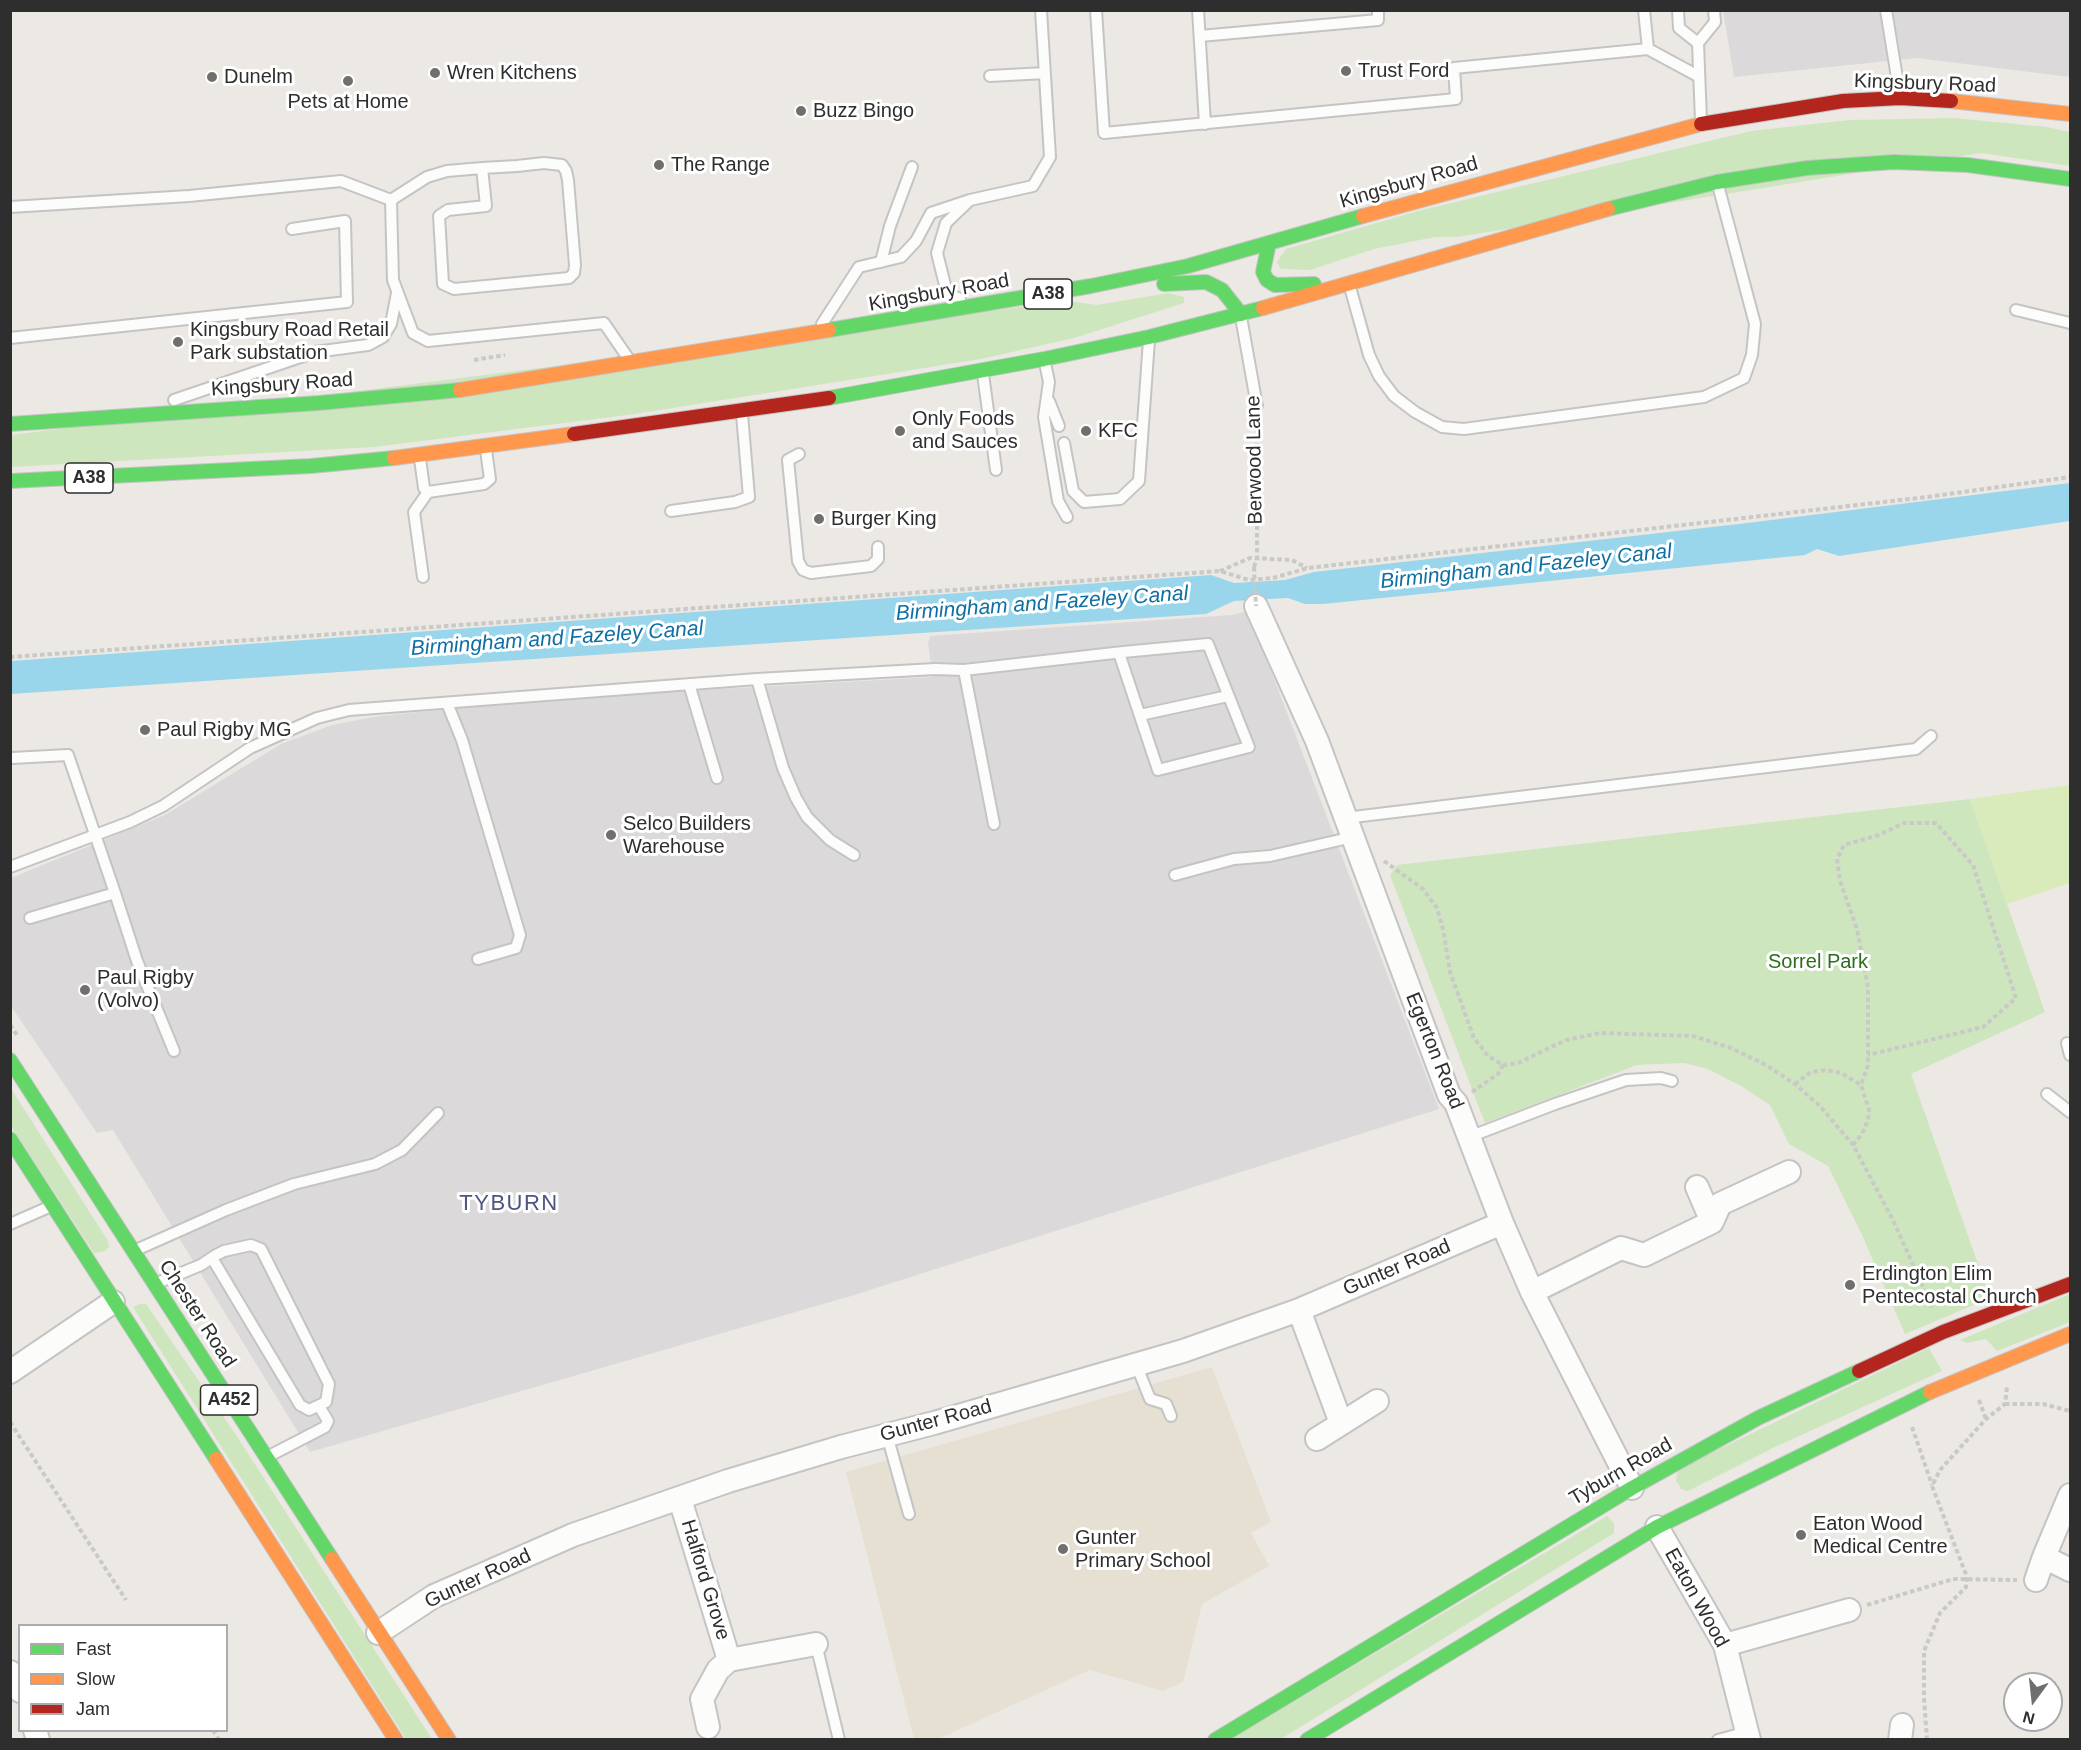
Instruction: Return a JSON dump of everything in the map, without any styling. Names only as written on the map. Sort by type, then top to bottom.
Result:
[{"type":"main road","name":"Kingsbury Road","points":[[10,424],[134,414],[319,404],[489,387],[633,365],[1091,286],[1188,266],[1701,124],[1843,101],[1900,98],[1977,102],[2070,114]]},
{"type":"main road","name":"A38","points":[[10,481],[312,466],[419,456],[836,397],[1044,359],[1149,337],[1240,314],[1600,211],[1717,182],[1807,168],[1894,162],[1968,165],[2070,179]]},
{"type":"main road","points":[[1269,243],[1263,272],[1267,280],[1275,285],[1348,283]]},
{"type":"main road","points":[[1091,286],[1206,282],[1222,290],[1240,314]]},
{"type":"main road","name":"Chester Road","points":[[10,1060],[133,1251],[148,1282],[248,1441],[266,1458],[448,1740]]},
{"type":"main road","name":"A452","points":[[10,1139],[52,1205],[118,1299],[220,1457],[396,1740]]},
{"type":"main road","name":"Tyburn Road","points":[[1215,1740],[1758,1418],[1884,1358],[2070,1284]]},
{"type":"main road","points":[[1307,1740],[1654,1522],[1903,1403],[2070,1334]]},
{"type":"street","name":"Egerton Road","points":[[1256,606],[1317,741],[1449,1095],[1456,1103],[1502,1223],[1532,1292],[1635,1493]]},
{"type":"street","points":[[1532,1292],[1621,1248],[1644,1255],[1712,1222],[1720,1204],[1789,1172]]},
{"type":"street","points":[[1697,1187],[1712,1222]]},
{"type":"street","name":"Gunter Road","points":[[378,1633],[434,1596],[573,1535],[728,1481],[1136,1364],[1299,1310],[1502,1223]]},
{"type":"street","points":[[10,1372],[118,1299]]},
{"type":"street","points":[[1299,1310],[1341,1423]]},
{"type":"street","points":[[1317,1439],[1377,1401]]},
{"type":"street","points":[[2036,1580],[2070,1495]]},
{"type":"street","name":"Halford Grove","points":[[680,1499],[729,1660]]},
{"type":"street","name":"Eaton Wood","points":[[1654,1522],[1725,1645],[1748,1736]]},
{"type":"street","points":[[2044,1557],[2070,1570]]},
{"type":"street","points":[[1725,1645],[1849,1610]]},
{"type":"street","name":"Halford Grove","points":[[708,1727],[702,1698],[718,1670],[729,1660],[816,1644]]},
{"type":"street","points":[[10,1672],[18,1687]]},
{"type":"lane","points":[[815,334],[859,267],[901,257],[916,241],[931,213],[970,200],[1033,186],[1050,157],[1041,10]]},
{"type":"lane","points":[[1096,10],[1104,133],[1456,99],[1454,68],[1648,49],[1698,76]]},
{"type":"lane","points":[[1198,10],[1205,124]]},
{"type":"lane","points":[[1200,36],[1378,20],[1378,10]]},
{"type":"lane","points":[[1644,10],[1648,49]]},
{"type":"lane","points":[[1677,10],[1679,28],[1698,43]]},
{"type":"lane","points":[[1701,124],[1698,43],[1715,22],[1714,10]]},
{"type":"lane","points":[[1886,10],[1900,98]]},
{"type":"lane","points":[[990,76],[1045,73]]},
{"type":"lane","points":[[1977,102],[1997,96]]},
{"type":"lane","points":[[391,200],[427,177],[447,171],[482,168],[544,163],[562,165],[566,171],[575,265],[574,273],[569,278],[454,289],[443,284],[439,216],[448,210],[486,206],[482,168]]},
{"type":"lane","points":[[881,262],[890,226],[912,167]]},
{"type":"lane","points":[[10,207],[189,196],[340,181],[391,200]]},
{"type":"lane","points":[[1348,283],[1369,355],[1379,376],[1394,396],[1414,412],[1442,427],[1464,429],[1704,397],[1744,378],[1752,355],[1755,324],[1717,182]]},
{"type":"lane","points":[[391,200],[393,280],[413,333],[428,341],[604,323],[633,365]]},
{"type":"lane","points":[[970,200],[946,223],[937,253],[947,293],[976,306]]},
{"type":"lane","points":[[10,338],[347,302],[345,221],[292,229]]},
{"type":"lane","points":[[134,414],[315,352],[368,345],[383,337],[391,324],[396,293]]},
{"type":"lane","points":[[2016,310],[2070,323]]},
{"type":"lane","name":"Berwood Lane","points":[[1240,314],[1257,405]]},
{"type":"lane","points":[[1064,443],[1073,491],[1084,502],[1120,499],[1139,481],[1149,337]]},
{"type":"lane","points":[[1044,359],[1049,382],[1044,417],[1058,501],[1067,517]]},
{"type":"lane","points":[[982,370],[996,470]]},
{"type":"lane","points":[[1048,400],[1059,426]]},
{"type":"lane","points":[[671,512],[735,502],[749,497],[742,411]]},
{"type":"lane","points":[[419,456],[423,488],[428,492],[484,484],[490,479],[486,447]]},
{"type":"lane","points":[[799,454],[788,460],[798,561],[803,570],[811,573],[871,566],[878,559],[879,547]]},
{"type":"lane","points":[[423,577],[414,512],[428,492]]},
{"type":"lane","points":[[10,867],[130,822],[163,806],[250,748],[316,718],[349,710],[757,679],[964,669],[1119,653],[1208,644],[1249,747],[1158,770],[1119,653]]},
{"type":"lane","points":[[964,669],[994,824]]},
{"type":"lane","points":[[757,679],[783,768],[796,798],[807,816],[830,840],[854,855]]},
{"type":"lane","points":[[689,684],[717,778]]},
{"type":"lane","points":[[1140,715],[1228,696]]},
{"type":"lane","points":[[447,703],[462,740],[520,935],[516,948],[478,959]]},
{"type":"lane","points":[[1174,875],[1234,859],[1270,856],[1349,827],[1916,749],[1931,736]]},
{"type":"lane","points":[[12,758],[68,755],[137,961],[174,1051]]},
{"type":"lane","points":[[30,918],[115,893]]},
{"type":"lane","points":[[2067,1043],[2070,1055]]},
{"type":"lane","points":[[1469,1137],[1626,1080],[1661,1078],[1672,1081]]},
{"type":"lane","points":[[2047,1094],[2070,1112]]},
{"type":"lane","points":[[133,1251],[226,1210],[294,1184],[375,1164],[402,1150],[438,1113]]},
{"type":"lane","points":[[10,1224],[52,1205]]},
{"type":"lane","points":[[148,1282],[224,1251],[250,1245],[264,1252],[328,1384],[326,1402],[309,1410],[300,1405],[212,1257]]},
{"type":"lane","points":[[1136,1364],[1150,1399],[1166,1404],[1171,1416]]},
{"type":"lane","points":[[266,1458],[325,1427],[328,1421],[319,1406]]},
{"type":"lane","points":[[887,1435],[909,1515]]},
{"type":"lane","points":[[816,1644],[839,1740]]},
{"type":"lane","points":[[1718,1740],[1748,1736]]},
{"type":"path","points":[[467,361],[512,354]]},
{"type":"path","name":"Berwood Lane","points":[[1256,606],[1254,567],[1257,558],[1257,405]]},
{"type":"path","points":[[1220,571],[1249,580],[1273,578],[1308,568],[1927,497],[2070,477]]},
{"type":"path","points":[[10,657],[1220,571],[1250,558],[1292,560],[1308,568]]},
{"type":"path","points":[[1861,1085],[1866,1076],[1868,1055],[1868,987],[1857,929],[1840,881],[1837,859],[1844,845],[1879,835],[1904,823],[1936,823],[1973,866],[2016,998],[1983,1027],[1868,1055]]},
{"type":"path","points":[[1456,1103],[1498,1074],[1503,1065]]},
{"type":"path","points":[[1795,1084],[1811,1072],[1826,1070],[1840,1073],[1861,1085],[1869,1110],[1868,1120],[1862,1134],[1852,1145]]},
{"type":"path","points":[[2006,1404],[2007,1379]]},
{"type":"path","points":[[1903,1403],[1967,1577],[1966,1587],[1941,1613],[1924,1651],[1923,1698],[1927,1740]]},
{"type":"path","points":[[1932,1486],[1940,1470],[1986,1419],[2006,1404],[2043,1404],[2070,1411]]},
{"type":"path","points":[[10,1422],[126,1600]]},
{"type":"path","points":[[1849,1610],[1967,1577],[2036,1580]]},
{"type":"shaded area","points":[[1723,11],[2070,11],[2070,77],[1917,58],[1734,77]]},
{"type":"shaded area","points":[[1248,611],[1439,1109],[851,1296],[310,1452],[113,1130],[97,1133],[11,1006],[11,878],[165,815],[281,744],[332,725],[379,716],[576,697],[933,677],[928,644],[930,636],[1232,615]]},
{"type":"shaded area","name":"Gunter Primary School","points":[[1212,1367],[1271,1522],[1251,1533],[1269,1566],[1202,1604],[1183,1682],[1163,1691],[1090,1670],[938,1739],[914,1739],[846,1472]]},
{"type":"green space","points":[[1954,118],[2047,127],[2070,132],[2070,166],[1981,153],[1457,237],[1435,237],[1374,249],[1310,270],[1281,269],[1277,262],[1286,249],[1418,211],[1751,131],[1850,120]]},
{"type":"green space","points":[[1168,293],[1184,297],[1184,303],[1074,338],[981,359],[635,414],[374,447],[11,467],[11,435],[1068,301],[1097,305]]},
{"type":"green space","points":[[2070,785],[2070,883],[2007,904],[1970,799]]},
{"type":"green space","name":"Sorrel Park","points":[[1970,799],[2045,1012],[1911,1074],[1990,1298],[1905,1334],[1862,1235],[1828,1166],[1789,1144],[1770,1105],[1741,1086],[1708,1069],[1684,1063],[1637,1065],[1485,1123],[1390,875],[1397,865]]},
{"type":"green space","points":[[10,1087],[108,1241],[109,1247],[105,1251],[94,1253],[11,1126]]},
{"type":"green space","points":[[2070,1294],[2070,1322],[1997,1351],[1986,1339],[1966,1343],[1960,1340]]},
{"type":"green space","points":[[146,1304],[238,1438],[432,1739],[406,1739],[133,1307]]},
{"type":"green space","points":[[1929,1348],[1942,1371],[1775,1447],[1688,1491],[1681,1489],[1676,1480],[1678,1469]]},
{"type":"green space","points":[[1607,1516],[1614,1523],[1614,1533],[1281,1739],[1229,1740]]},
{"type":"water","name":"Birmingham and Fazeley Canal","points":[[2070,483],[2070,521],[1839,556],[1817,549],[1805,555],[1323,604],[1305,604],[1288,598],[1234,601],[1206,614],[11,694],[11,661],[1211,575],[1234,583],[1285,580],[1314,572],[1739,524]]},
{"type":"traffic: fast","points":[[1608,209],[1717,182],[1807,168],[1894,162],[1968,165],[2070,179]]},
{"type":"traffic: fast","points":[[829,330],[1091,286],[1188,266],[1363,216]]},
{"type":"traffic: fast","points":[[1269,243],[1263,272],[1267,280],[1275,285],[1314,284]]},
{"type":"traffic: fast","points":[[1164,284],[1206,282],[1222,290],[1241,314]]},
{"type":"traffic: fast","points":[[829,398],[1044,359],[1149,337],[1263,308]]},
{"type":"traffic: fast","points":[[10,424],[319,403],[460,390]]},
{"type":"traffic: fast","points":[[10,481],[311,466],[394,458]]},
{"type":"traffic: fast","points":[[10,1060],[332,1559]]},
{"type":"traffic: fast","points":[[10,1139],[216,1459]]},
{"type":"traffic: fast","points":[[1215,1740],[1632,1488],[1758,1418],[1859,1371]]},
{"type":"traffic: fast","points":[[1307,1740],[1657,1527],[1930,1392]]},
{"type":"traffic: slow","points":[[1951,101],[2070,114]]},
{"type":"traffic: slow","points":[[1363,216],[1701,124]]},
{"type":"traffic: slow","points":[[1263,308],[1608,209]]},
{"type":"traffic: slow","points":[[460,390],[829,330]]},
{"type":"traffic: slow","points":[[394,458],[574,434]]},
{"type":"traffic: slow","points":[[1930,1392],[2070,1334]]},
{"type":"traffic: slow","points":[[216,1459],[396,1740]]},
{"type":"traffic: slow","points":[[332,1559],[449,1740]]},
{"type":"traffic: jam","points":[[1701,124],[1843,101],[1900,98],[1951,101]]},
{"type":"traffic: jam","points":[[574,434],[829,398]]},
{"type":"traffic: jam","points":[[1859,1371],[1943,1332],[2070,1284]]},
{"type":"place","name":"Trust Ford","points":[[1346,71]]},
{"type":"place","name":"Wren Kitchens","points":[[435,73]]},
{"type":"place","name":"Dunelm","points":[[212,77]]},
{"type":"place","name":"Pets at Home","points":[[348,81]]},
{"type":"place","name":"Buzz Bingo","points":[[801,111]]},
{"type":"place","name":"The Range","points":[[659,165]]},
{"type":"place","name":"Kingsbury Road Retail Park substation","points":[[178,342]]},
{"type":"place","name":"Only Foods and Sauces","points":[[900,431]]},
{"type":"place","name":"KFC","points":[[1086,431]]},
{"type":"place","name":"Burger King","points":[[819,519]]},
{"type":"place","name":"Paul Rigby MG","points":[[145,730]]},
{"type":"place","name":"Selco Builders Warehouse","points":[[611,835]]},
{"type":"place","name":"Paul Rigby (Volvo)","points":[[85,990]]},
{"type":"place","name":"Erdington Elim Pentecostal Church","points":[[1850,1285]]},
{"type":"place","name":"Eaton Wood Medical Centre","points":[[1801,1535]]},
{"type":"place","name":"Gunter Primary School","points":[[1063,1549]]},
{"type":"district","name":"TYBURN","points":[[509,1204]]}]
